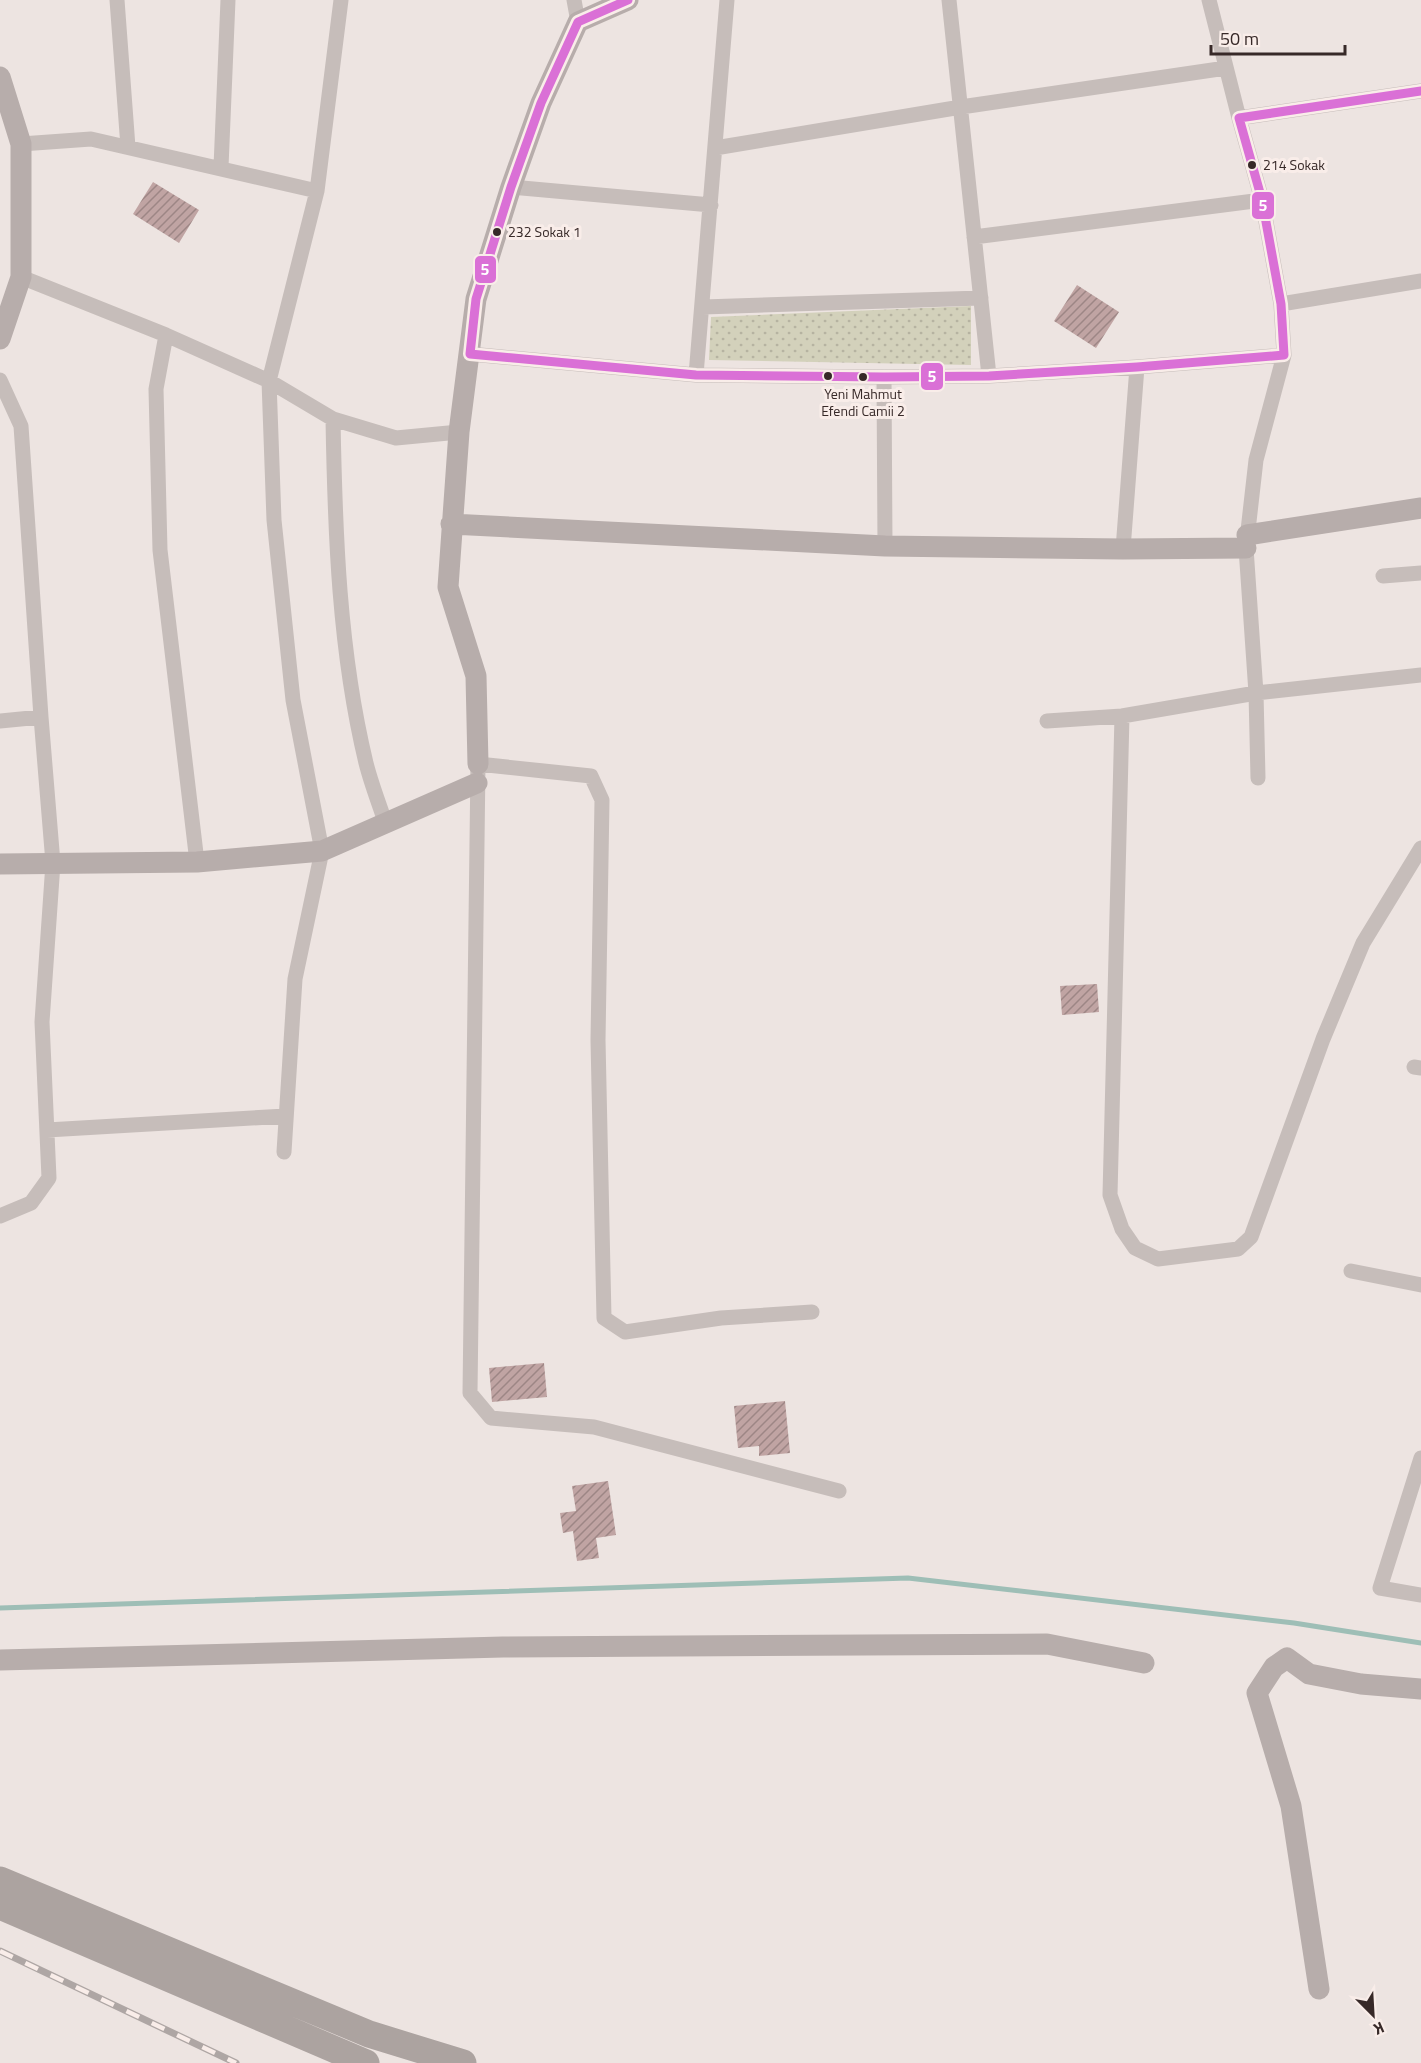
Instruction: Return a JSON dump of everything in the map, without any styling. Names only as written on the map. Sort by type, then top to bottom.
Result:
[{"type":"highway","points":[[0,1880],[369,2034],[463,2063]]},
{"type":"highway","points":[[0,1906],[366,2063]]},
{"type":"street","points":[[117,0],[128,147]]},
{"type":"street","points":[[221,167],[228,0]]},
{"type":"street","points":[[284,1152],[295,979],[322,851],[293,700],[274,520],[269,381],[317,190],[341,0]]},
{"type":"street","points":[[574,0],[578,22],[541,103],[511,187],[476,299],[459,432],[452,524],[448,587],[476,676],[474,1162],[470,1394],[491,1418],[594,1427],[839,1491]]},
{"type":"street","points":[[578,22],[628,0]]},
{"type":"street","points":[[696,375],[727,0]]},
{"type":"street","points":[[949,0],[989,376]]},
{"type":"street","points":[[1209,0],[1262,200],[1281,304],[1284,355],[1256,460],[1246,542],[1256,693],[1258,778]]},
{"type":"street","points":[[715,148],[961,107],[1226,68]]},
{"type":"street","points":[[0,77],[6,117],[21,144],[21,278],[0,339]]},
{"type":"street","points":[[1239,118],[1421,91]]},
{"type":"street","points":[[21,144],[91,139],[317,190]]},
{"type":"street","points":[[511,187],[711,204]]},
{"type":"street","points":[[974,237],[1262,200]]},
{"type":"street","points":[[21,278],[166,334],[269,381],[333,419],[396,438],[459,432]]},
{"type":"street","points":[[1281,304],[1421,281]]},
{"type":"street","points":[[703,307],[981,298]]},
{"type":"street","points":[[166,334],[156,389],[160,550],[197,862]]},
{"type":"street","points":[[470,354],[696,375],[884,377],[989,376],[1284,355]]},
{"type":"street","points":[[1123,549],[1137,367]]},
{"type":"street","points":[[884,377],[885,546]]},
{"type":"street","points":[[0,380],[21,426],[53,862],[42,1022],[49,1178],[31,1203],[0,1216]]},
{"type":"street","points":[[333,419],[335,518],[346,655],[366,764],[386,824]]},
{"type":"street","points":[[452,524],[885,546],[1123,549],[1246,542],[1421,508]]},
{"type":"street","points":[[1383,576],[1421,573]]},
{"type":"street","points":[[1047,721],[1122,716],[1256,693],[1421,675]]},
{"type":"street","points":[[1122,716],[1110,1195],[1122,1229],[1135,1248],[1158,1259],[1238,1249],[1251,1237],[1323,1039],[1363,943],[1421,848]]},
{"type":"street","points":[[0,720],[41,717]]},
{"type":"street","points":[[0,864],[197,862],[322,851],[386,824],[477,773],[591,776],[602,800],[598,1040],[604,1318],[625,1332],[721,1318],[812,1312]]},
{"type":"street","points":[[47,1130],[286,1116]]},
{"type":"street","points":[[1351,1271],[1421,1285]]},
{"type":"street","points":[[1421,1458],[1380,1588],[1421,1595]]},
{"type":"street","points":[[0,1660],[503,1647],[1047,1644],[1144,1663]]},
{"type":"street","points":[[1319,1989],[1291,1806],[1257,1693],[1274,1667],[1287,1658],[1309,1674],[1361,1684],[1421,1689]]},
{"type":"shaded area","points":[[971,306],[971,365],[709,360],[711,317]]},
{"type":"building","points":[[153,182],[199,210],[179,243],[133,214]]},
{"type":"building","points":[[1077,285],[1119,312],[1096,348],[1054,321]]},
{"type":"building","points":[[1097,984],[1099,1012],[1062,1015],[1060,986]]},
{"type":"building","points":[[544,1363],[547,1397],[492,1402],[489,1368]]},
{"type":"building","points":[[785,1401],[790,1453],[759,1456],[759,1446],[738,1448],[734,1406]]},
{"type":"building","points":[[608,1481],[616,1535],[596,1538],[599,1558],[577,1561],[573,1531],[563,1533],[560,1513],[576,1511],[572,1486]]},
{"type":"waterway","points":[[0,1608],[908,1578],[1294,1623],[1421,1643]]},
{"type":"railway","points":[[0,1951],[236,2063]]},
{"type":"transit line","name":"5","points":[[628,0],[578,22],[541,103],[511,187],[476,299],[470,354],[696,375],[884,377],[989,376],[1284,355],[1281,304],[1262,200],[1239,118],[1421,91]]},
{"type":"place","name":"214 Sokak","points":[[1252,165]]},
{"type":"place","name":"232 Sokak 1","points":[[497,232]]},
{"type":"place","name":"Yeni Mahmut Efendi Camii 2","points":[[863,377]]}]
